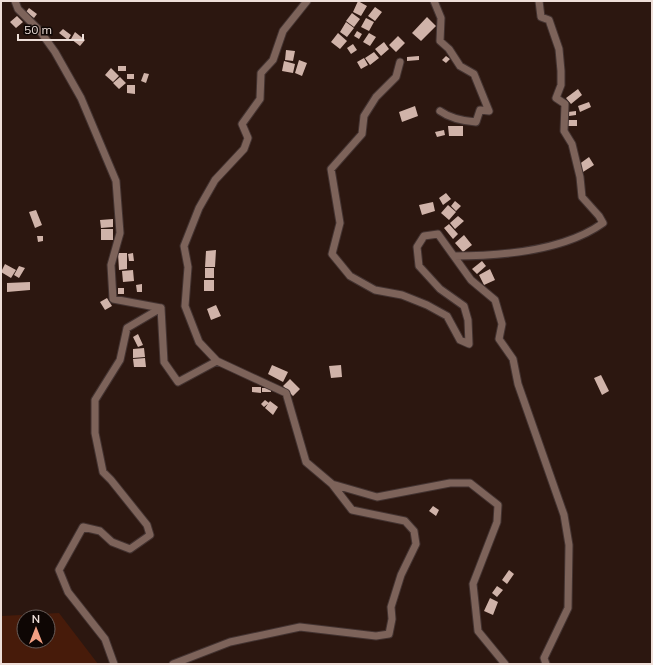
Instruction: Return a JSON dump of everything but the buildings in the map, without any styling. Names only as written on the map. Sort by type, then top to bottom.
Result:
[{"type":"street","points":[[15,1],[18,9],[40,31],[55,52],[78,92],[116,181],[120,233],[111,264],[113,299],[161,308]]},
{"type":"street","points":[[173,664],[230,642],[300,627],[376,636],[389,634],[392,619],[391,607],[401,575],[416,544],[414,531],[405,521],[352,510],[332,484],[306,462],[286,393],[217,361],[199,342],[185,306],[188,267],[184,246],[199,208],[215,180],[244,149],[248,138],[242,124],[260,99],[261,73],[273,60],[283,31],[307,1]]},
{"type":"street","points":[[434,1],[441,18],[440,41],[449,49],[460,66],[474,74],[489,111],[480,110],[476,122],[464,121],[447,116],[440,111]]},
{"type":"street","points":[[454,256],[489,256],[540,248],[586,233],[603,224],[599,216],[582,197],[580,177],[572,144],[564,131],[565,104],[556,98],[561,86],[558,49],[549,20],[542,17],[539,1]]},
{"type":"street","points":[[400,62],[396,77],[376,97],[364,116],[362,134],[331,169],[340,223],[332,254],[350,276],[375,290],[402,295],[427,305],[447,316],[460,340],[469,344],[468,320],[464,306],[440,289],[419,266],[417,247],[424,236],[438,234],[471,280],[496,300],[502,324],[499,339],[514,359],[518,384],[564,515],[569,545],[568,608],[544,658],[546,664]]},
{"type":"street","points":[[161,308],[164,362],[178,382],[217,361]]},
{"type":"street","points":[[114,664],[105,639],[68,592],[59,570],[83,527],[100,531],[112,542],[130,549],[150,535],[148,525],[103,472],[95,434],[95,400],[120,360],[127,328],[161,308]]},
{"type":"street","points":[[332,484],[377,497],[450,483],[470,483],[498,505],[497,522],[473,584],[478,631],[505,664]]},
{"type":"shaded area","points":[[56,613],[59,613],[98,664],[1,664],[1,616],[16,615],[16,649],[56,649]]}]
